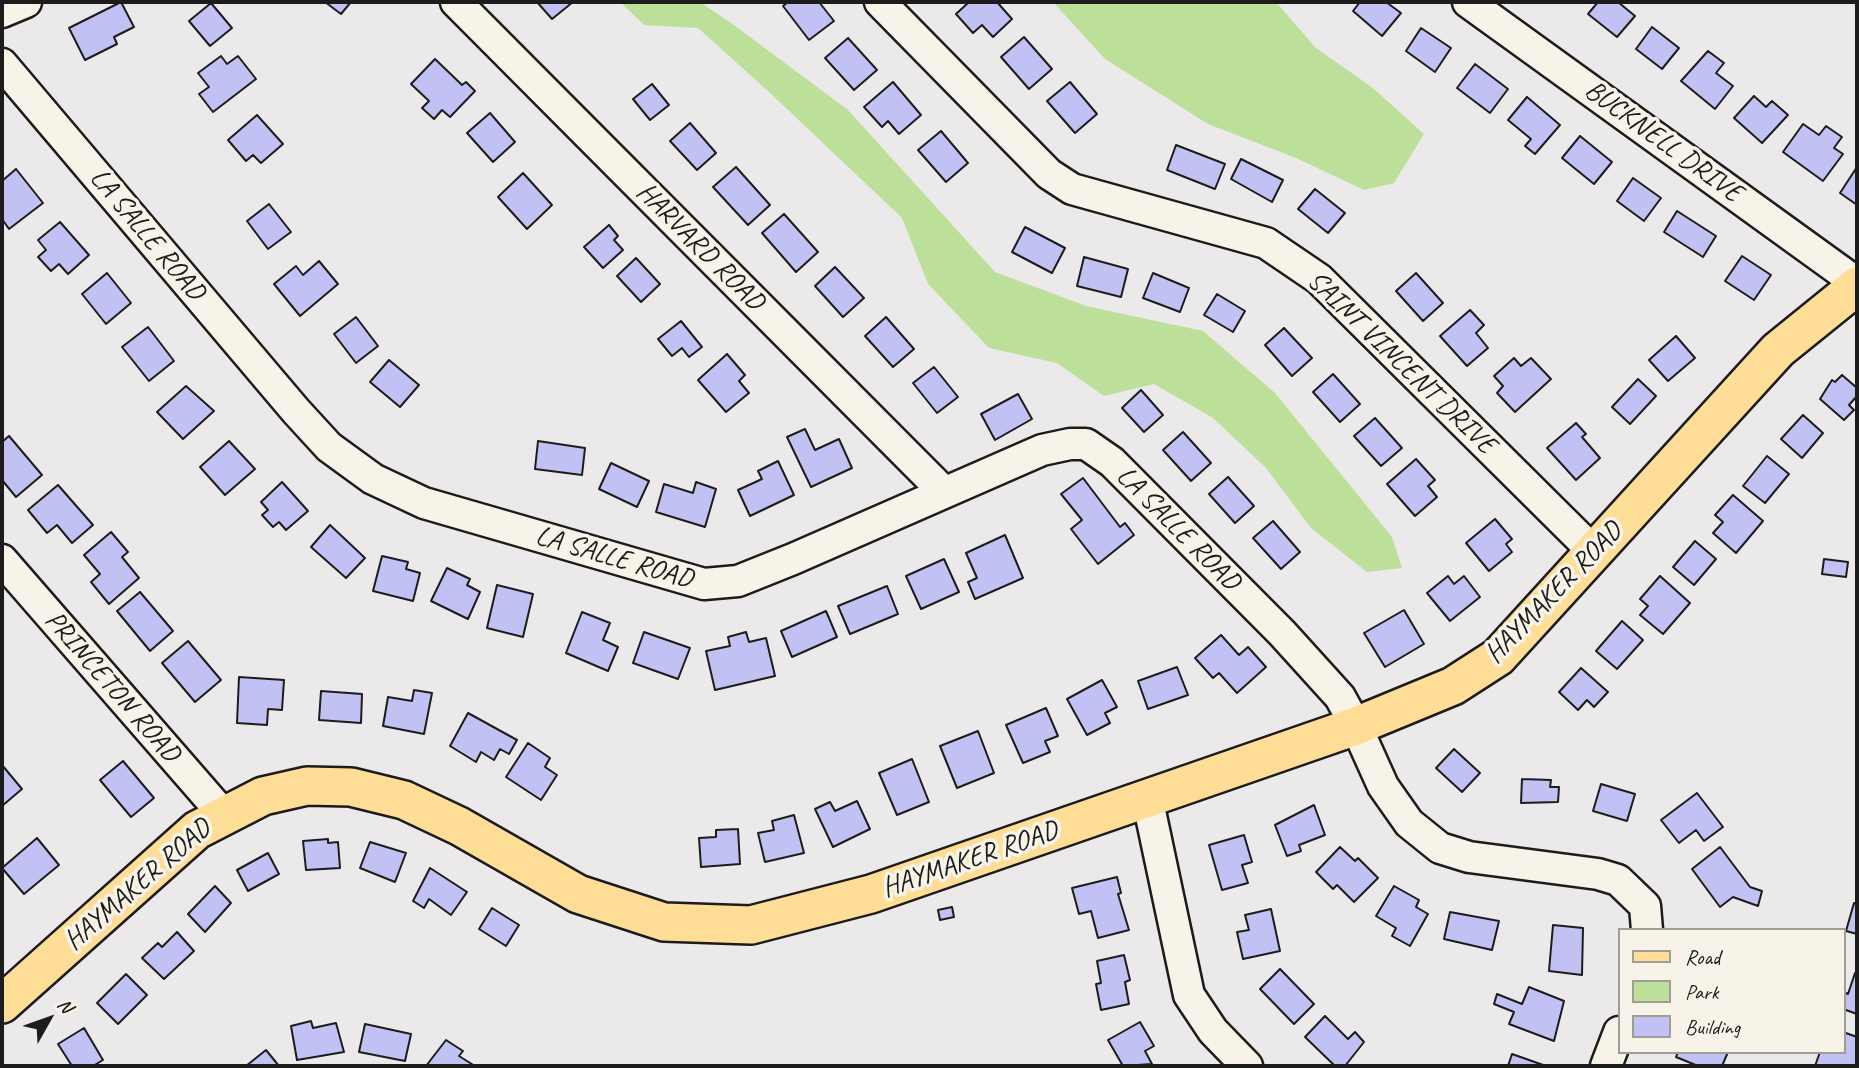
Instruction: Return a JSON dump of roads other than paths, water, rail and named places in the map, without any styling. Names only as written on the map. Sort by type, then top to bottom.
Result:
[{"type":"main road","name":"HAYMAKER ROAD","points":[[2,1004],[197,830],[223,814],[263,796],[307,786],[351,787],[404,800],[459,826],[578,894],[664,922],[751,925],[871,894],[1356,726],[1453,687],[1498,657],[1778,349],[1857,284]]},
{"type":"street","points":[[2,12],[26,2]]},
{"type":"street","name":"HARVARD ROAD","points":[[456,2],[944,492]]},
{"type":"street","name":"SAINT VINCENT DRIVE","points":[[880,2],[1049,174],[1072,189],[1266,243],[1319,279],[1595,553]]},
{"type":"street","name":"BUCKNELL DRIVE","points":[[1468,2],[1857,284]]},
{"type":"street","name":"LA SALLE ROAD","points":[[2,64],[329,447],[373,479],[424,503],[704,584],[738,581],[1042,450],[1070,443],[1086,444],[1112,462],[1282,633],[1339,697],[1356,726]]},
{"type":"street","name":"PRINCETON ROAD","points":[[2,560],[223,814]]},
{"type":"street","points":[[1356,726],[1383,786],[1409,823],[1440,848],[1469,857],[1598,874],[1618,880],[1645,906],[1647,928]]},
{"type":"street","points":[[1147,797],[1189,995],[1213,1031],[1247,1066]]},
{"type":"street","points":[[1606,1066],[1618,1035]]}]
